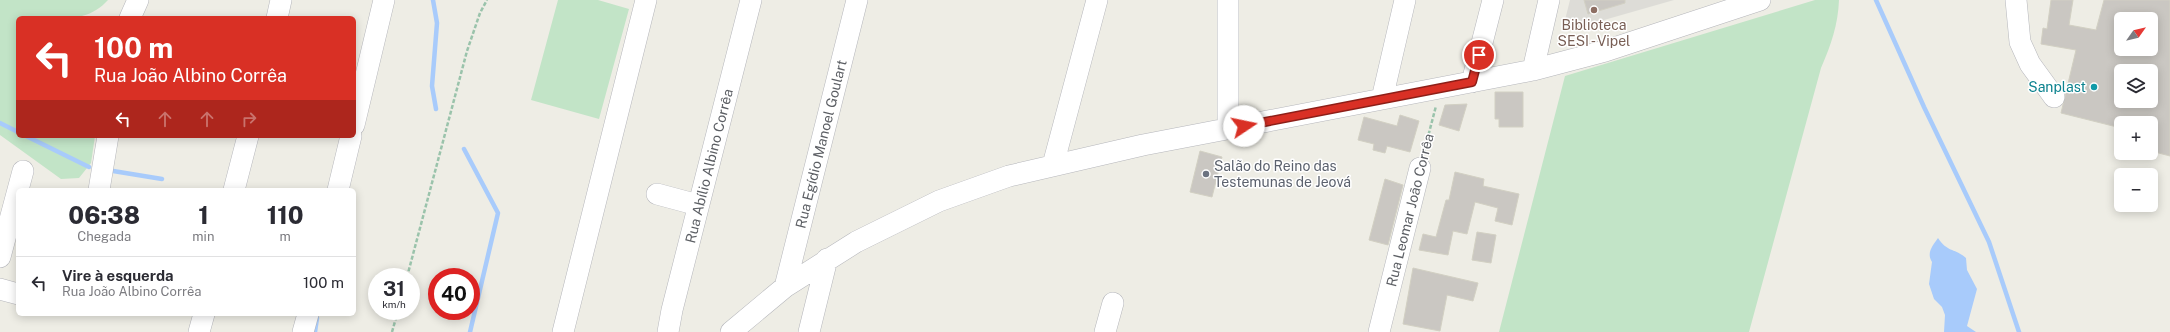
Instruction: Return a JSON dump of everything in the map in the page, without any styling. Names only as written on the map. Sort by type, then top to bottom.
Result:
[{"type":"street","points":[[131,16],[138,0]]},
{"type":"street","points":[[277,16],[281,0]]},
{"type":"street","points":[[356,116],[384,0]]},
{"type":"street","points":[[563,332],[646,0]]},
{"type":"street","name":"Rua Abílio Albino Corrêa","points":[[668,332],[698,205],[751,0]]},
{"type":"street","name":"Rua Egídio Manoel Goulart","points":[[785,288],[857,0]]},
{"type":"street","points":[[1053,165],[1097,0]]},
{"type":"street","points":[[1228,0],[1228,129]]},
{"type":"street","points":[[1382,99],[1405,0]]},
{"type":"street","points":[[1472,82],[1493,0]]},
{"type":"street","points":[[1533,70],[1549,0]]},
{"type":"street","points":[[731,332],[785,288],[827,258],[896,220],[939,201],[1010,176],[1053,165],[1228,129],[1533,70],[1605,51],[1760,0]]},
{"type":"street","points":[[2016,0],[2020,42],[2030,64],[2054,97]]},
{"type":"street","points":[[99,188],[108,138]]},
{"type":"street","points":[[235,188],[247,138]]},
{"type":"street","points":[[338,188],[351,138]]},
{"type":"street","name":"Rua Leomar João Corrêa","points":[[1380,332],[1420,168]]},
{"type":"street","points":[[18,188],[23,171]]},
{"type":"street","points":[[658,194],[698,205]]},
{"type":"street","points":[[0,257],[16,197]]},
{"type":"street","points":[[809,332],[827,258]]},
{"type":"street","points":[[0,289],[16,293]]},
{"type":"street","points":[[1105,332],[1113,303]]},
{"type":"street","points":[[303,332],[307,316]]},
{"type":"path","points":[[409,268],[467,50],[480,13],[487,0]]},
{"type":"path","name":"Rua Leomar João Corrêa","points":[[1420,168],[1440,88]]},
{"type":"path","points":[[392,332],[395,320]]},
{"type":"shaded area","points":[[1570,0],[1674,0],[1562,32]]},
{"type":"green space","points":[[0,0],[108,0],[99,8],[89,14],[82,16],[16,16],[16,138],[95,138],[91,163],[79,178],[61,179],[0,135]]},
{"type":"green space","points":[[558,0],[598,0],[629,9],[599,119],[531,100]]},
{"type":"green space","points":[[1815,0],[1839,0],[1836,26],[1821,68],[1749,332],[1499,332],[1565,76]]},
{"type":"water","points":[[1938,238],[1945,246],[1966,258],[1967,270],[1977,289],[1967,326],[1976,332],[1944,332],[1945,315],[1942,307],[1934,299],[1929,284],[1932,262],[1930,259],[1930,252],[1932,246]]},
{"type":"building","name":"Biblioteca SESI - Vipel","points":[[1584,0],[1625,0],[1625,3],[1588,14]]},
{"type":"building","name":"Sanplast","points":[[2051,0],[2073,0],[2069,25],[2096,30],[2104,0],[2170,0],[2170,156],[2158,153],[2158,116],[2114,116],[2114,126],[2061,113],[2076,50],[2041,44],[2043,28],[2047,29]]},
{"type":"building","points":[[1495,92],[1523,92],[1523,127],[1499,127],[1499,119],[1495,119]]},
{"type":"building","points":[[1467,104],[1459,131],[1439,125],[1445,105]]},
{"type":"building","points":[[1400,115],[1419,121],[1410,152],[1387,146],[1385,153],[1373,150],[1374,144],[1358,140],[1364,117],[1397,126]]},
{"type":"building","name":"Salão do Reino das Testemunas de Jeová","points":[[1200,151],[1222,157],[1212,197],[1190,192]]},
{"type":"building","points":[[1455,172],[1484,179],[1483,186],[1519,194],[1512,225],[1495,221],[1498,208],[1475,202],[1467,234],[1453,231],[1448,255],[1419,250],[1423,234],[1436,237],[1446,200],[1449,200]]},
{"type":"building","points":[[1385,179],[1403,185],[1388,245],[1369,240]]},
{"type":"building","points":[[1477,232],[1496,235],[1491,263],[1472,260]]},
{"type":"building","points":[[1413,268],[1478,283],[1473,301],[1447,295],[1440,331],[1403,324]]},
{"type":"waterway","points":[[433,0],[437,23],[432,86],[436,109]]},
{"type":"waterway","points":[[1876,0],[1924,107],[1989,242],[2019,332]]},
{"type":"waterway","points":[[0,123],[16,131]]},
{"type":"waterway","points":[[30,138],[89,167]]},
{"type":"waterway","points":[[464,149],[498,213],[470,332]]},
{"type":"waterway","points":[[107,170],[162,179]]},
{"type":"waterway","points":[[315,332],[317,318]]},
{"type":"place","name":"Biblioteca SESI - Vipel","points":[[1594,10]]},
{"type":"place","name":"Sanplast","points":[[2094,87]]},
{"type":"place","name":"Salão do Reino das Testemunas de Jeová","points":[[1206,174]]},
{"type":"route","points":[[1244,126],[1472,82],[1479,55]]}]
